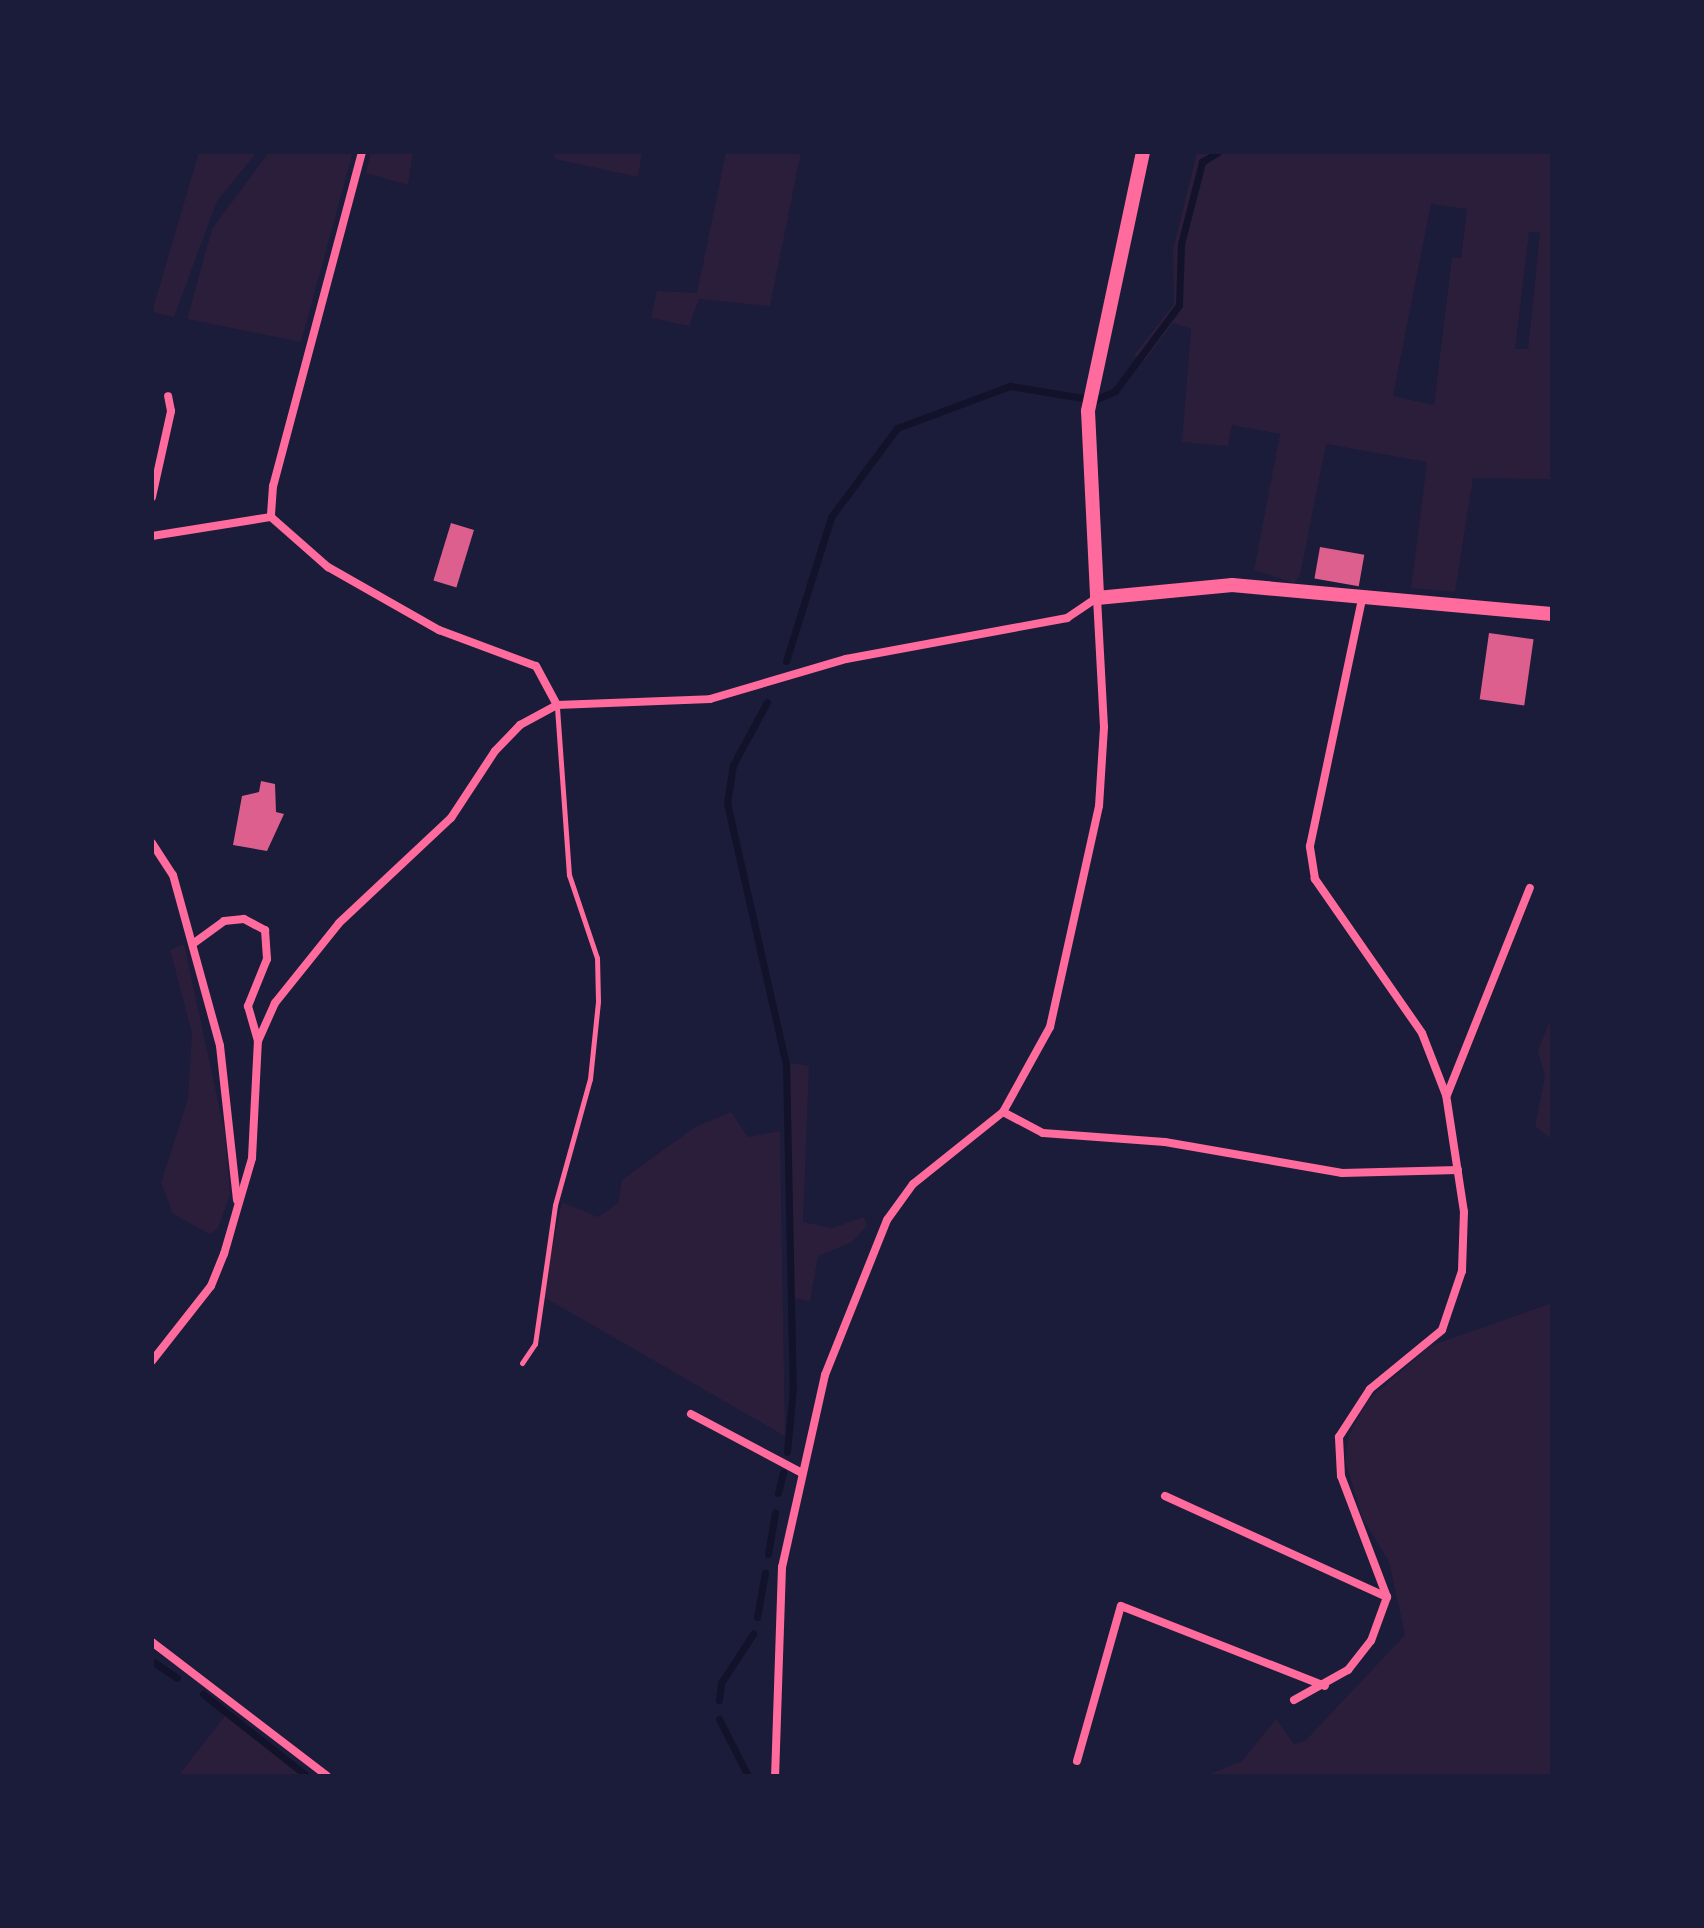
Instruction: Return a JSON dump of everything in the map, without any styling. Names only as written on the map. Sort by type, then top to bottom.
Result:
[{"type":"street","points":[[271,517],[273,486],[362,152]]},
{"type":"street","points":[[775,1776],[782,1567],[825,1375],[887,1220],[913,1184],[1003,1112],[1050,1027],[1086,883],[1104,727],[1088,411],[1143,152]]},
{"type":"street","points":[[152,497],[171,411],[168,396]]},
{"type":"street","points":[[152,536],[271,517]]},
{"type":"street","points":[[271,517],[328,567],[439,630],[536,666],[557,705]]},
{"type":"street","points":[[258,1041],[299,967],[451,818],[520,725],[557,705],[710,699],[846,659],[1067,618],[1097,598],[1232,585],[1362,600],[1552,614]]},
{"type":"street","points":[[1294,1700],[1325,1686],[1371,1641],[1387,1597],[1341,1476],[1339,1437],[1370,1389],[1442,1330],[1458,1299],[1464,1212],[1446,1095],[1422,1033],[1315,879],[1310,846],[1362,600]]},
{"type":"street","points":[[152,843],[173,875],[220,1046],[238,1205]]},
{"type":"street","points":[[1446,1095],[1530,888]]},
{"type":"street","points":[[152,1361],[211,1286],[252,1158],[258,1041],[248,1006],[267,959],[265,930],[244,919],[224,921],[194,943]]},
{"type":"street","points":[[1003,1112],[1043,1133],[1143,1139],[1342,1173],[1458,1170]]},
{"type":"street","points":[[691,1414],[802,1473]]},
{"type":"street","points":[[1165,1496],[1387,1597]]},
{"type":"street","points":[[1077,1761],[1121,1606],[1325,1686]]},
{"type":"street","points":[[152,1642],[327,1776]]},
{"type":"lane","points":[[522,1363],[535,1344],[555,1205],[590,1079],[598,1001],[597,958],[569,875],[557,705]]},
{"type":"shaded area","points":[[199,152],[257,152],[217,201],[174,317],[152,312]]},
{"type":"shaded area","points":[[269,152],[353,152],[301,342],[187,319],[212,229]]},
{"type":"shaded area","points":[[371,152],[413,152],[408,185],[366,173]]},
{"type":"shaded area","points":[[554,152],[642,152],[638,177],[555,159]]},
{"type":"shaded area","points":[[726,152],[801,152],[770,306],[699,299],[689,326],[651,318],[657,291],[697,293]]},
{"type":"shaded area","points":[[1197,152],[1552,152],[1552,479],[1473,478],[1455,592],[1411,588],[1427,462],[1326,444],[1300,576],[1294,583],[1254,570],[1280,434],[1232,425],[1228,446],[1182,442],[1191,329],[1173,323],[1145,360],[1134,355],[1174,304],[1173,249]],"holes":[[[1431,204],[1467,209],[1461,258],[1452,258],[1434,405],[1393,396]],[[1529,232],[1540,232],[1528,349],[1515,349]]]},
{"type":"shaded area","points":[[184,944],[225,1134],[230,1194],[218,1229],[209,1234],[173,1214],[161,1183],[188,1099],[192,1033],[170,950]]},
{"type":"shaded area","points":[[1552,1016],[1552,1140],[1535,1126],[1545,1076],[1538,1050]]},
{"type":"shaded area","points":[[790,1063],[809,1066],[803,1222],[832,1228],[864,1217],[867,1226],[852,1242],[818,1256],[810,1301],[793,1298]]},
{"type":"shaded area","points":[[731,1112],[748,1137],[780,1131],[785,1436],[542,1296],[562,1202],[598,1217],[618,1203],[622,1180],[695,1127]]},
{"type":"shaded area","points":[[1552,1303],[1552,1776],[1205,1776],[1242,1761],[1276,1719],[1294,1744],[1305,1741],[1405,1635],[1389,1562],[1362,1517],[1345,1460],[1349,1435],[1368,1400],[1430,1346]]},
{"type":"shaded area","points":[[228,1712],[285,1756],[304,1776],[178,1776]]},
{"type":"building","points":[[451,523],[474,530],[456,587],[433,580]]},
{"type":"building","points":[[1320,547],[1364,555],[1359,586],[1314,579]]},
{"type":"building","points":[[1489,633],[1534,639],[1524,706],[1480,699]]},
{"type":"building","points":[[261,781],[275,784],[276,812],[284,814],[267,851],[233,845],[242,796],[259,792]]},
{"type":"waterway","points":[[786,661],[831,517],[897,428],[1010,386],[1095,400],[1115,391],[1179,305],[1181,244],[1202,162],[1218,152]]},
{"type":"waterway","points":[[767,702],[733,765],[727,803],[786,1064],[793,1387],[787,1452]]},
{"type":"waterway","points":[[778,1493],[783,1473]]},
{"type":"waterway","points":[[768,1554],[775,1513]]},
{"type":"waterway","points":[[757,1617],[765,1573]]},
{"type":"waterway","points":[[719,1700],[721,1683],[753,1634]]},
{"type":"waterway","points":[[152,1661],[177,1678]]},
{"type":"waterway","points":[[203,1694],[307,1776]]},
{"type":"waterway","points":[[719,1719],[748,1776]]}]
